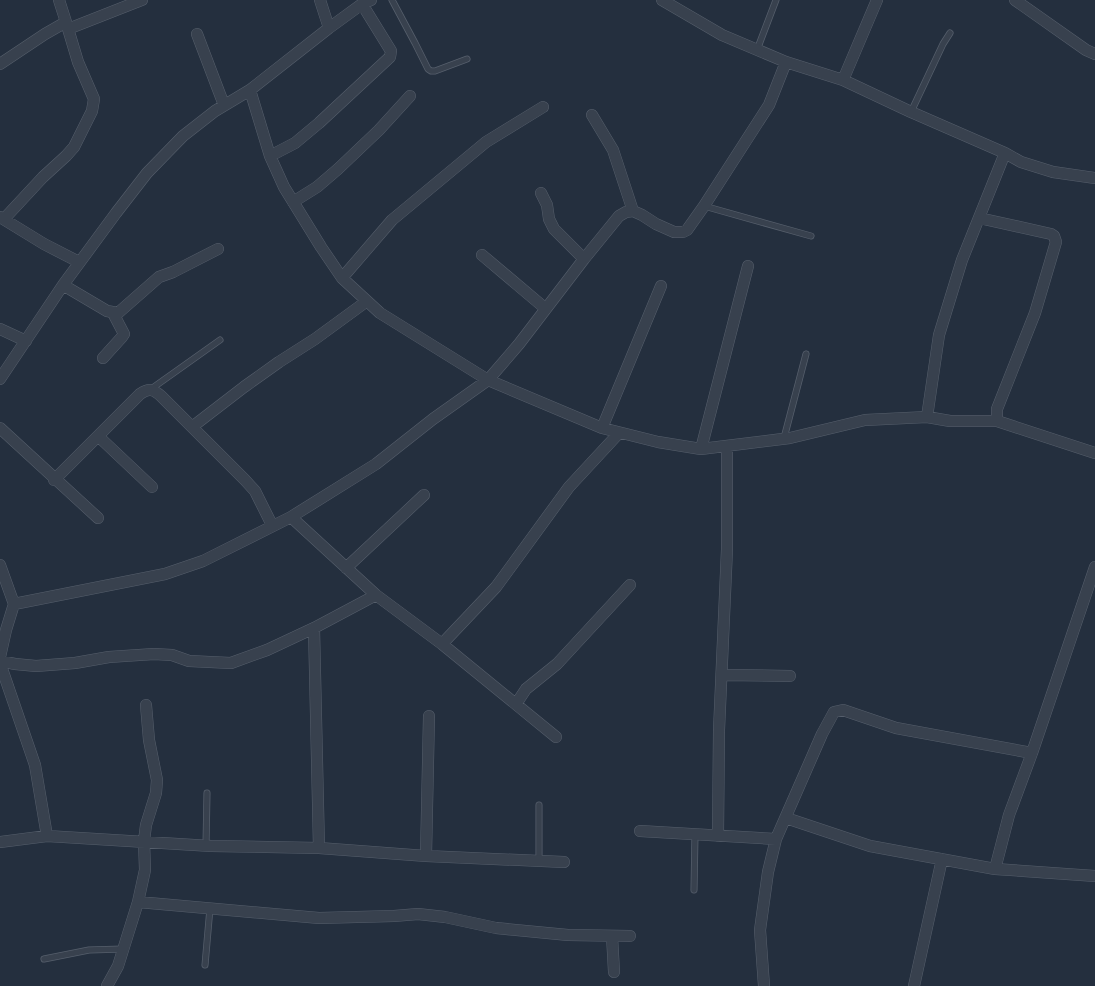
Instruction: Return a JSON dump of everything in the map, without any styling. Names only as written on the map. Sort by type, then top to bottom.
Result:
[{"type":"street","points":[[59,0],[78,62],[94,99],[92,111],[74,147],[2,218],[44,244],[79,262]]},
{"type":"street","points":[[0,64],[45,34],[67,25],[142,0]]},
{"type":"street","points":[[320,0],[329,28]]},
{"type":"street","points":[[662,0],[722,35],[786,62],[843,80],[911,112],[1005,153],[1021,162],[1053,172],[1095,178]]},
{"type":"street","points":[[843,80],[877,0]]},
{"type":"street","points":[[1015,0],[1086,50],[1095,54]]},
{"type":"street","points":[[0,379],[79,262],[147,173],[183,136],[215,111],[250,90],[329,28],[366,2],[390,51],[390,57],[319,123],[295,143],[270,156]]},
{"type":"street","points":[[197,34],[224,105]]},
{"type":"street","points":[[14,604],[165,574],[203,561],[290,517],[376,464],[438,414],[488,380],[519,344],[618,216],[626,212],[633,212],[642,215],[656,224],[674,232],[683,232],[687,230],[769,105],[786,62]]},
{"type":"street","points":[[250,90],[270,156],[284,187],[342,278],[380,313],[488,380],[602,428],[658,442],[701,449],[784,438],[865,420],[927,417],[950,421],[997,421],[1095,453]]},
{"type":"street","points":[[293,202],[317,187],[338,169],[379,130],[410,96]]},
{"type":"street","points":[[342,278],[392,220],[486,142],[543,107]]},
{"type":"street","points":[[592,115],[613,150],[633,212]]},
{"type":"street","points":[[927,417],[939,335],[962,260],[1005,153]]},
{"type":"street","points":[[541,193],[547,205],[549,219],[554,229],[584,259]]},
{"type":"street","points":[[980,218],[1051,234],[1054,236],[1056,242],[1035,313],[997,409],[997,421]]},
{"type":"street","points":[[63,285],[107,311],[118,313],[159,277],[173,272],[218,249]]},
{"type":"street","points":[[482,255],[546,309]]},
{"type":"street","points":[[701,449],[748,266]]},
{"type":"street","points":[[602,428],[661,286]]},
{"type":"street","points":[[192,427],[278,362],[315,339],[367,301]]},
{"type":"street","points":[[102,358],[124,334],[113,313]]},
{"type":"street","points":[[0,329],[26,341]]},
{"type":"street","points":[[54,480],[140,394],[151,389],[161,396],[255,491],[272,525]]},
{"type":"street","points":[[0,428],[54,480],[98,518]]},
{"type":"street","points":[[442,644],[496,587],[569,487],[619,432]]},
{"type":"street","points":[[98,436],[152,487]]},
{"type":"street","points":[[718,836],[727,549],[727,446]]},
{"type":"street","points":[[346,568],[424,495]]},
{"type":"street","points":[[290,517],[376,595],[442,644],[556,737]]},
{"type":"street","points":[[0,565],[14,604],[0,657]]},
{"type":"street","points":[[995,869],[1009,815],[1032,754],[1095,567]]},
{"type":"street","points":[[516,704],[526,689],[557,664],[630,585]]},
{"type":"street","points":[[47,836],[35,765],[0,662],[36,666],[154,654],[172,655],[189,661],[231,663],[267,650],[314,628],[376,595]]},
{"type":"street","points":[[314,628],[319,848]]},
{"type":"street","points":[[722,675],[790,676]]},
{"type":"street","points":[[107,986],[118,966],[138,902],[145,870],[144,841],[146,825],[156,793],[157,780],[149,740],[146,705]]},
{"type":"street","points":[[764,986],[760,930],[768,872],[776,839],[832,714],[843,710],[896,728],[1032,754]]},
{"type":"street","points":[[426,856],[429,716]]},
{"type":"street","points":[[786,818],[870,846],[995,869],[1095,876]]},
{"type":"street","points":[[640,831],[776,839]]},
{"type":"street","points":[[0,842],[47,836],[206,845],[319,848],[426,856],[564,862]]},
{"type":"street","points":[[914,986],[942,859]]},
{"type":"street","points":[[138,902],[319,918],[418,914],[445,917],[496,928],[568,935],[630,936]]},
{"type":"street","points":[[612,936],[614,972]]},
{"type":"lane","points":[[392,0],[428,69],[435,71],[467,60]]},
{"type":"lane","points":[[757,50],[776,0]]},
{"type":"lane","points":[[911,112],[943,44],[950,33]]},
{"type":"lane","points":[[704,206],[812,236]]},
{"type":"lane","points":[[151,389],[220,340]]},
{"type":"lane","points":[[784,438],[806,354]]},
{"type":"lane","points":[[206,845],[207,793]]},
{"type":"lane","points":[[539,805],[539,861]]},
{"type":"lane","points":[[694,890],[695,834]]},
{"type":"lane","points":[[205,965],[210,908]]},
{"type":"lane","points":[[44,959],[89,950],[124,949]]}]
